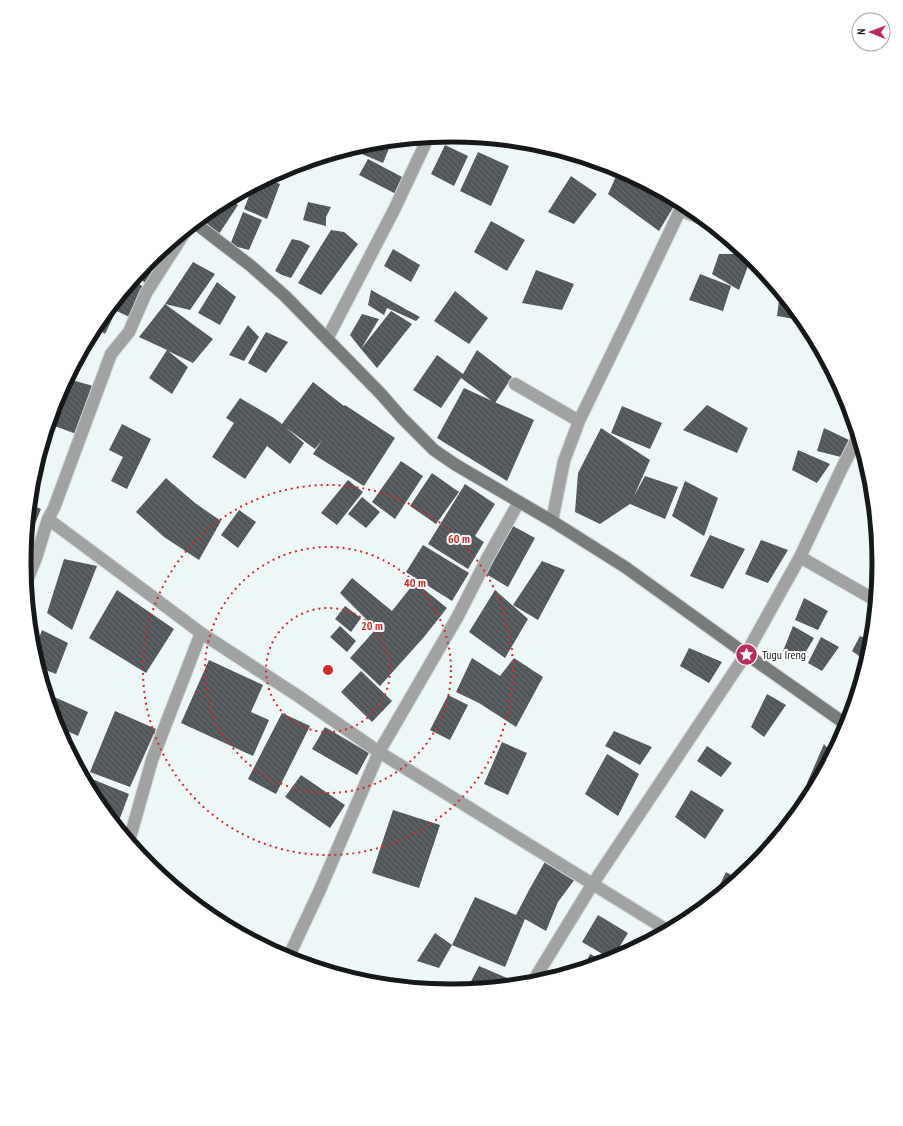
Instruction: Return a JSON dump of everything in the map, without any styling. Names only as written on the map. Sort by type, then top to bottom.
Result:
[{"type":"street","points":[[326,339],[394,210],[426,143]]},
{"type":"street","points":[[552,521],[564,461],[579,421],[680,210]]},
{"type":"street","points":[[199,227],[251,266],[285,296],[434,450],[456,465],[552,521],[625,567],[841,721]]},
{"type":"street","points":[[31,570],[48,519],[54,508],[110,354],[129,332],[146,293],[177,244]]},
{"type":"street","points":[[515,384],[579,421]]},
{"type":"street","points":[[537,974],[592,884],[746,654],[800,557],[855,443]]},
{"type":"street","points":[[291,951],[319,892],[379,752],[458,616],[488,557],[519,502]]},
{"type":"street","points":[[48,519],[201,633],[298,696],[379,752],[662,927]]},
{"type":"street","points":[[800,557],[870,597]]},
{"type":"street","points":[[131,835],[152,760],[201,633]]},
{"type":"building","points":[[445,145],[468,156],[454,186],[431,174]]},
{"type":"building","points":[[389,147],[383,163],[360,153]]},
{"type":"building","points":[[478,152],[509,166],[491,206],[460,191]]},
{"type":"building","points":[[368,159],[404,178],[396,194],[359,175]]},
{"type":"building","points":[[571,176],[597,194],[574,224],[548,212]]},
{"type":"building","points":[[616,177],[637,186],[674,206],[659,231],[608,194]]},
{"type":"building","points":[[275,182],[280,184],[267,219],[244,209],[250,194]]},
{"type":"building","points":[[308,202],[331,207],[326,217],[326,226],[303,220]]},
{"type":"building","points":[[234,203],[238,205],[219,234],[204,223]]},
{"type":"building","points":[[243,212],[262,220],[249,250],[230,245]]},
{"type":"building","points":[[491,221],[525,240],[507,271],[474,252]]},
{"type":"building","points":[[331,230],[344,232],[358,244],[321,295],[298,283]]},
{"type":"building","points":[[292,239],[301,241],[310,246],[291,278],[275,271]]},
{"type":"building","points":[[393,249],[420,265],[411,282],[384,266]]},
{"type":"building","points":[[719,254],[736,254],[748,265],[739,290],[712,274]]},
{"type":"building","points":[[193,262],[215,274],[190,310],[165,304]]},
{"type":"building","points":[[152,268],[151,271],[155,276],[149,285],[141,280]]},
{"type":"building","points":[[536,270],[574,284],[562,310],[522,303]]},
{"type":"building","points":[[700,274],[731,286],[723,311],[689,300]]},
{"type":"building","points":[[217,282],[236,297],[220,325],[198,313]]},
{"type":"building","points":[[138,283],[147,289],[134,319],[115,310]]},
{"type":"building","points":[[371,290],[420,317],[416,321],[387,308],[384,315],[368,305]]},
{"type":"building","points":[[455,291],[488,318],[469,344],[434,321]]},
{"type":"building","points":[[779,300],[794,319],[777,316]]},
{"type":"building","points":[[165,304],[213,339],[193,363],[168,351],[188,367],[172,394],[149,378],[167,350],[139,337]]},
{"type":"building","points":[[391,311],[412,324],[377,368],[361,349]]},
{"type":"building","points":[[114,312],[115,313],[105,334],[101,331]]},
{"type":"building","points":[[362,314],[379,319],[361,349],[350,335]]},
{"type":"building","points":[[248,325],[259,337],[244,361],[229,355]]},
{"type":"building","points":[[266,332],[288,342],[266,373],[248,363]]},
{"type":"building","points":[[477,350],[512,377],[495,403],[461,378],[441,408],[413,390],[437,355],[463,374]]},
{"type":"building","points":[[73,380],[97,387],[79,435],[54,426]]},
{"type":"building","points":[[313,382],[344,406],[345,405],[395,438],[364,486],[313,454],[322,440],[315,449],[285,427],[304,443],[290,464],[267,446],[245,479],[212,457],[234,423],[226,418],[240,398],[282,424]]},
{"type":"building","points":[[464,388],[534,420],[507,481],[437,438]]},
{"type":"building","points":[[707,405],[748,428],[737,453],[683,430]]},
{"type":"building","points":[[622,406],[662,423],[650,449],[611,433]]},
{"type":"building","points":[[122,424],[151,439],[127,489],[111,481],[123,457],[109,450]]},
{"type":"building","points":[[601,428],[650,460],[634,496],[645,476],[678,487],[665,519],[630,504],[600,524],[575,512],[578,473]]},
{"type":"building","points":[[824,428],[849,440],[841,457],[817,451]]},
{"type":"building","points":[[798,450],[830,464],[817,483],[792,470]]},
{"type":"building","points":[[401,461],[423,476],[395,519],[372,502]]},
{"type":"building","points":[[432,473],[459,492],[436,524],[410,506]]},
{"type":"building","points":[[166,478],[195,503],[221,521],[199,560],[164,537],[136,512]]},
{"type":"building","points":[[348,480],[363,492],[337,525],[321,513]]},
{"type":"building","points":[[685,481],[718,498],[704,536],[672,516]]},
{"type":"building","points":[[465,484],[495,504],[475,536],[484,542],[468,569],[428,544]]},
{"type":"building","points":[[362,497],[380,512],[366,528],[348,514]]},
{"type":"building","points":[[35,506],[41,509],[33,530]]},
{"type":"building","points":[[239,510],[256,522],[238,548],[221,535]]},
{"type":"building","points":[[513,526],[535,538],[508,587],[486,574]]},
{"type":"building","points":[[710,535],[745,549],[723,589],[690,576]]},
{"type":"building","points":[[761,540],[788,550],[768,583],[745,574]]},
{"type":"building","points":[[423,545],[469,573],[452,601],[406,572]]},
{"type":"building","points":[[64,559],[97,566],[72,630],[47,613]]},
{"type":"building","points":[[542,561],[565,570],[538,620],[513,605]]},
{"type":"building","points":[[352,578],[392,611],[415,582],[447,608],[424,637],[380,686],[350,658],[376,629],[340,593]]},
{"type":"building","points":[[117,590],[174,629],[146,673],[89,638]]},
{"type":"building","points":[[495,590],[528,619],[505,658],[469,632]]},
{"type":"building","points":[[804,598],[828,611],[818,630],[795,620]]},
{"type":"building","points":[[345,606],[361,618],[351,632],[335,619]]},
{"type":"building","points":[[340,626],[356,641],[347,652],[330,637]]},
{"type":"building","points":[[793,626],[814,638],[801,660],[783,651]]},
{"type":"building","points":[[42,630],[68,643],[56,674],[44,670],[38,640]]},
{"type":"building","points":[[860,636],[865,638],[861,658],[852,651]]},
{"type":"building","points":[[821,637],[839,647],[822,671],[808,663]]},
{"type":"building","points":[[689,648],[722,662],[709,683],[680,666]]},
{"type":"building","points":[[472,658],[500,676],[514,658],[543,677],[516,727],[479,703],[456,692]]},
{"type":"building","points":[[209,660],[263,685],[251,712],[269,720],[253,756],[181,723]]},
{"type":"building","points":[[361,671],[392,701],[372,722],[341,692]]},
{"type":"building","points":[[767,694],[786,705],[764,737],[751,727]]},
{"type":"building","points":[[448,695],[468,705],[450,740],[430,730]]},
{"type":"building","points":[[52,696],[88,712],[78,736],[66,730]]},
{"type":"building","points":[[115,711],[156,729],[130,787],[90,772]]},
{"type":"building","points":[[282,713],[310,726],[276,794],[248,779]]},
{"type":"building","points":[[325,727],[369,753],[357,775],[312,749]]},
{"type":"building","points":[[614,731],[652,747],[640,765],[605,746]]},
{"type":"building","points":[[502,742],[527,753],[508,795],[484,784]]},
{"type":"building","points":[[824,744],[829,749],[809,784],[807,783]]},
{"type":"building","points":[[707,746],[732,763],[721,777],[697,761]]},
{"type":"building","points":[[607,754],[639,774],[618,816],[585,794]]},
{"type":"building","points":[[301,775],[345,805],[330,828],[285,797]]},
{"type":"building","points":[[90,778],[129,794],[119,820]]},
{"type":"building","points":[[691,790],[724,810],[705,839],[675,817]]},
{"type":"building","points":[[393,810],[440,825],[419,888],[372,873]]},
{"type":"building","points":[[546,860],[575,879],[558,902],[546,931],[525,919],[505,967],[452,945],[475,897],[516,915]]},
{"type":"building","points":[[726,872],[732,876],[729,879],[718,888]]},
{"type":"building","points":[[598,915],[628,933],[619,948],[603,954],[582,942]]},
{"type":"building","points":[[435,933],[452,945],[439,968],[417,961]]},
{"type":"building","points":[[590,954],[596,957],[587,961]]},
{"type":"building","points":[[479,966],[510,979],[479,983],[470,983]]},
{"type":"place","name":"Tugu Ireng","points":[[746,654]]}]
